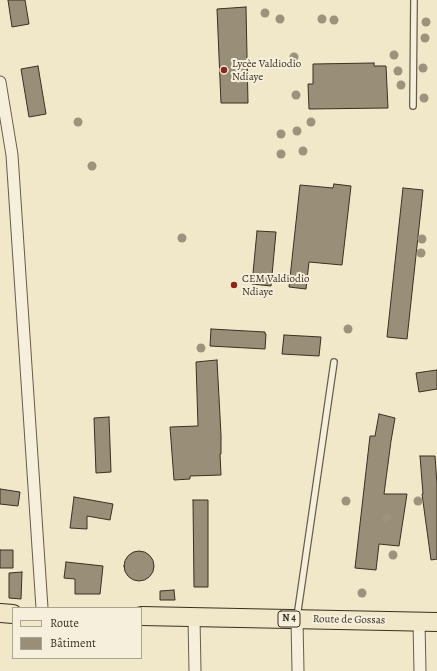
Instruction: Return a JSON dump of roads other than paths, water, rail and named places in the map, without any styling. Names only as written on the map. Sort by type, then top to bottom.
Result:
[{"type":"main road","points":[[0,613],[12,614]]},
{"type":"main road","name":"Route de Gossas","points":[[142,616],[437,622]]},
{"type":"street","points":[[0,82],[4,128],[12,155],[42,607]]},
{"type":"street","points":[[194,617],[195,671]]},
{"type":"street","points":[[297,619],[298,671]]},
{"type":"street","points":[[419,622],[420,671]]},
{"type":"lane","points":[[412,106],[414,0]]},
{"type":"lane","points":[[297,619],[334,362]]},
{"type":"place","name":"Lycèe Valdiodio Ndiaye","points":[[224,70]]},
{"type":"place","name":"CEM Valdiodio Ndiaye","points":[[234,285]]}]
